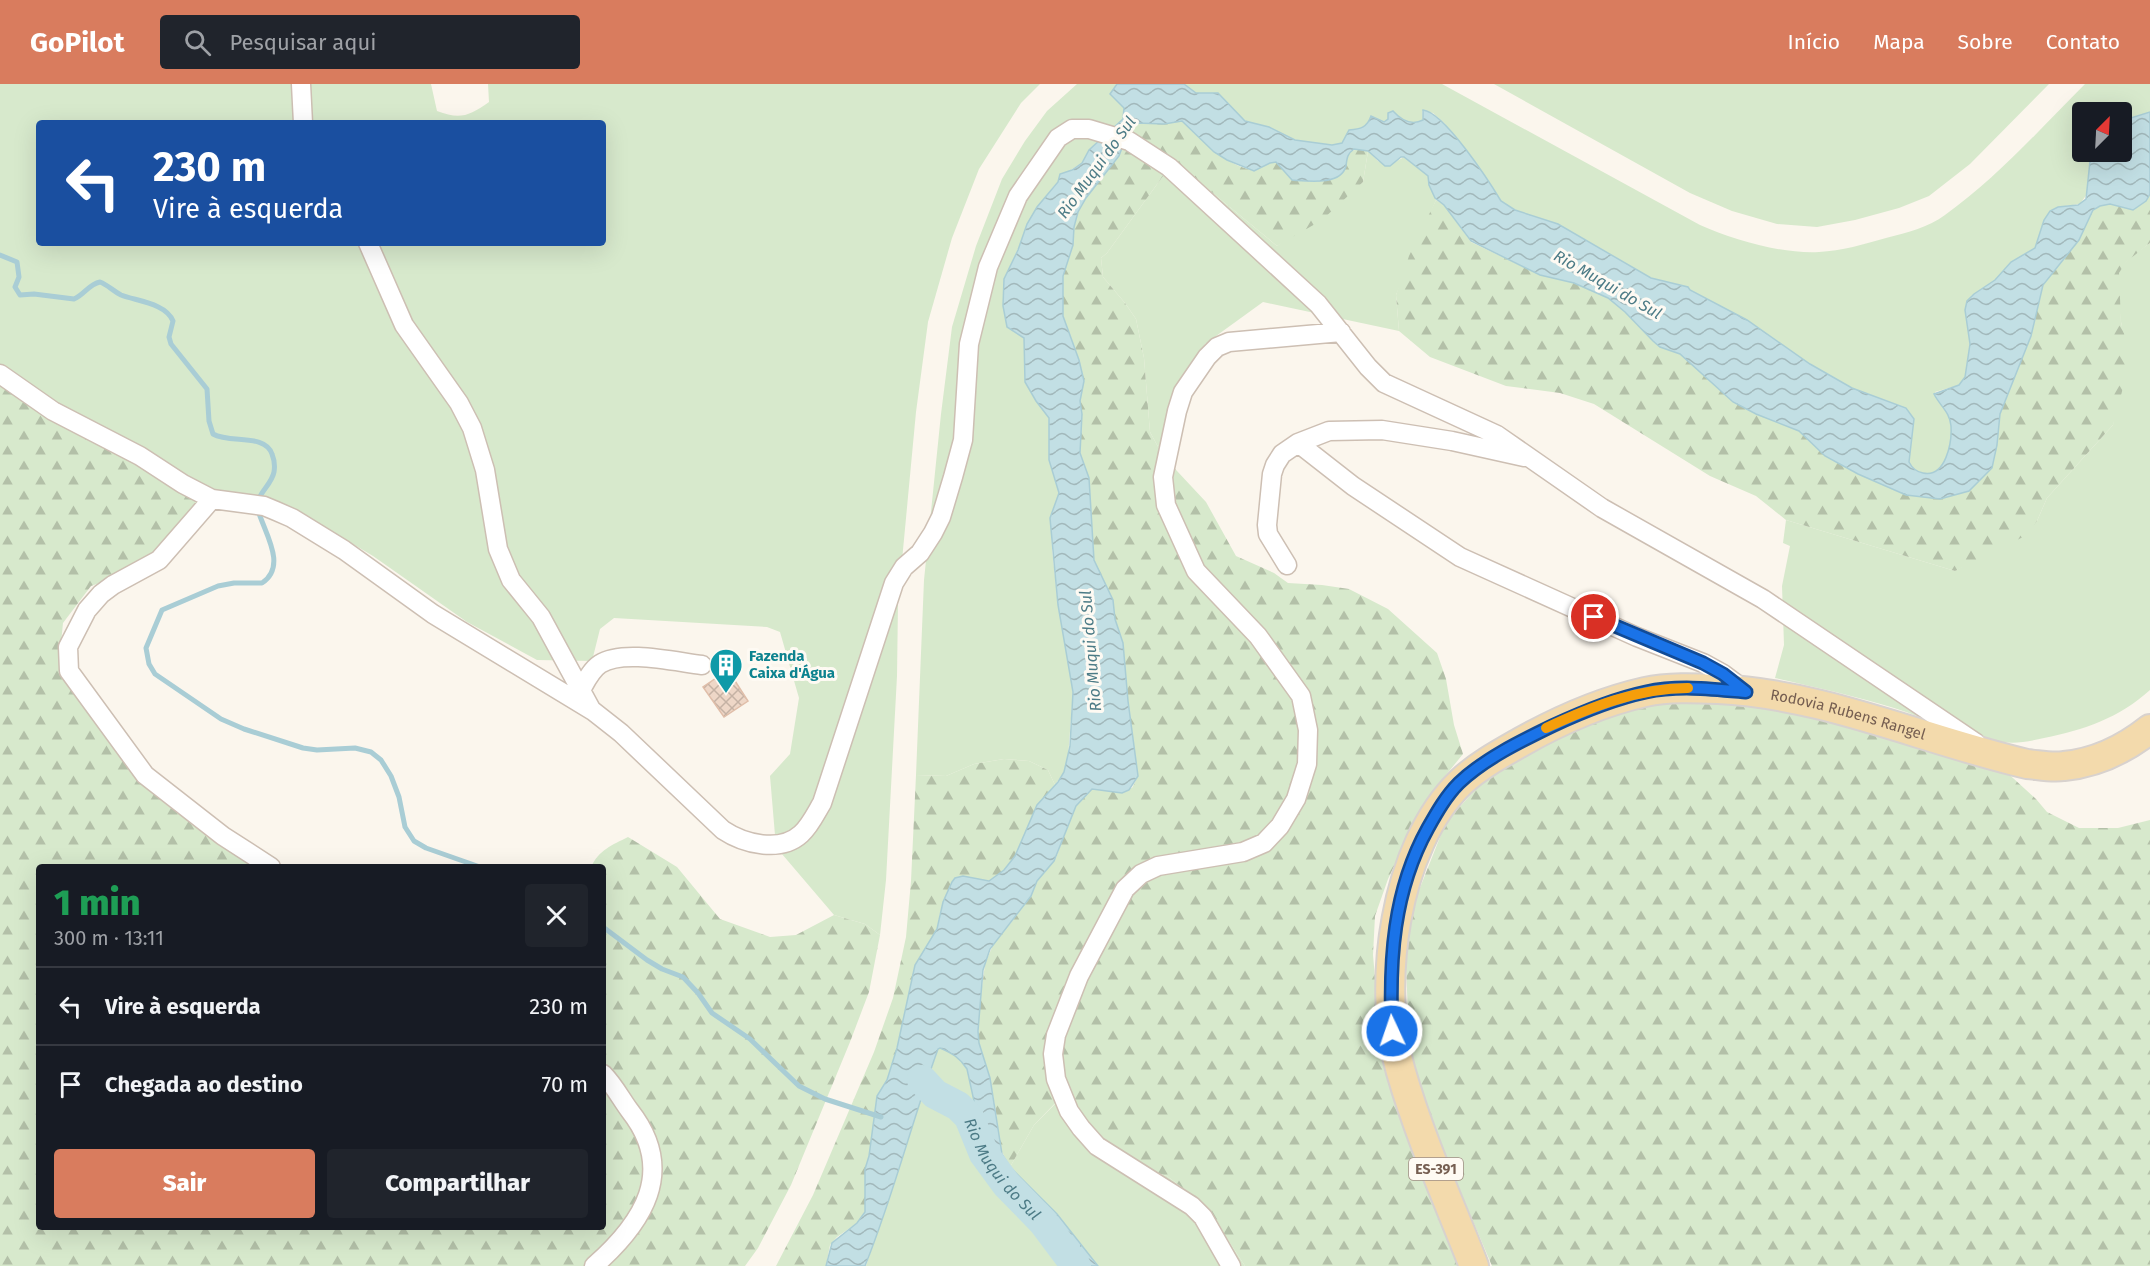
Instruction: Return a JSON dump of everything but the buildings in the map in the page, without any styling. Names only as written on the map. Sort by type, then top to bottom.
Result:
[{"type":"main road","name":"Rodovia Rubens Rangel","points":[[1473,1266],[1400,1071],[1392,1031],[1390,984],[1393,936],[1401,894],[1418,846],[1439,808],[1459,783],[1480,766],[1551,726],[1592,708],[1647,692],[1681,688],[1746,692],[1804,700],[2027,764],[2064,766],[2102,757],[2130,744],[2150,729]]},
{"type":"street","points":[[301,84],[303,120]]},
{"type":"street","points":[[0,374],[53,411],[140,456],[183,484],[212,499],[264,506],[292,518],[344,550],[433,614],[592,711],[621,733],[703,814],[735,838],[764,844],[789,841],[801,834],[822,803],[894,583],[904,567],[920,554],[941,517],[963,440],[969,344],[988,267],[1018,196],[1058,138],[1072,129],[1100,131],[1129,141],[1169,167],[1318,304],[1384,383],[1497,435],[1602,508],[1763,599],[1997,757]]},
{"type":"street","points":[[369,246],[404,326],[459,403],[472,428],[485,470],[498,549],[511,580],[541,617],[592,711]]},
{"type":"street","points":[[1231,1266],[1203,1216],[1192,1206],[1097,1146],[1081,1128],[1069,1111],[1056,1079],[1053,1054],[1056,1035],[1079,976],[1125,889],[1141,874],[1158,866],[1243,852],[1264,843],[1280,826],[1296,799],[1307,764],[1308,729],[1300,696],[1258,636],[1196,571],[1166,505],[1163,477],[1177,411],[1184,392],[1207,357],[1217,347],[1229,342],[1341,332]]},
{"type":"street","points":[[1287,565],[1268,534],[1267,525],[1275,465],[1282,454],[1298,443],[1329,431],[1382,430],[1452,441],[1529,458]]},
{"type":"street","points":[[1298,443],[1353,486],[1460,558],[1637,637],[1703,663],[1723,674],[1746,692]]},
{"type":"street","points":[[212,499],[159,560],[107,590],[87,610],[68,647],[69,671],[145,775],[223,836],[266,864]]},
{"type":"street","points":[[581,690],[599,664],[614,657],[702,665]]},
{"type":"street","points":[[594,1266],[644,1209],[652,1187],[650,1149],[639,1120],[606,1077]]},
{"type":"green space","points":[[0,84],[431,84],[437,111],[458,116],[476,111],[489,102],[488,84],[1040,84],[1021,103],[979,169],[952,238],[928,322],[916,412],[898,603],[897,676],[886,880],[880,935],[865,924],[834,915],[776,847],[770,776],[790,754],[799,698],[780,632],[767,627],[614,618],[600,629],[592,661],[537,660],[467,622],[373,556],[291,507],[251,498],[198,505],[158,461],[47,403],[0,366]]},
{"type":"green space","points":[[1077,84],[1117,84],[1110,94],[1124,108],[1123,119],[1089,150],[1082,163],[1069,171],[1053,187],[1027,224],[1024,236],[1004,279],[1007,327],[1024,338],[1025,382],[1036,401],[1048,414],[1050,423],[1049,460],[1059,493],[1051,518],[1052,549],[1058,605],[1073,692],[1068,757],[1064,772],[1055,785],[1048,770],[1029,761],[1004,759],[974,764],[946,776],[916,775],[924,580],[952,327],[976,246],[1002,179],[1047,111]]},
{"type":"green space","points":[[1184,84],[1442,84],[1700,225],[1758,245],[1804,252],[1844,249],[1861,245],[1917,229],[1939,219],[1964,201],[2000,169],[2085,84],[2150,84],[2150,112],[2132,118],[2132,102],[2072,102],[2072,162],[2090,162],[2087,194],[2080,204],[2058,207],[2044,220],[2035,248],[2011,262],[1995,280],[1971,296],[1967,318],[1970,344],[1965,377],[1959,385],[1935,392],[1950,421],[1949,449],[1943,464],[1938,469],[1932,473],[1924,473],[1919,472],[1909,462],[1914,419],[1898,405],[1852,388],[1810,364],[1747,320],[1688,287],[1651,278],[1558,224],[1515,210],[1501,201],[1445,124],[1433,113],[1422,111],[1423,120],[1415,122],[1404,120],[1394,112],[1388,115],[1388,119],[1384,122],[1371,116],[1364,127],[1352,129],[1342,143],[1332,145],[1295,140],[1269,127],[1247,122],[1219,94],[1196,93]]},
{"type":"green space","points":[[1494,84],[2049,84],[1970,164],[1929,196],[1899,208],[1817,227],[1777,224],[1732,211],[1690,193]]},
{"type":"green space","points":[[1183,121],[1215,151],[1231,162],[1254,171],[1276,162],[1292,180],[1321,181],[1335,178],[1344,169],[1351,151],[1359,149],[1368,151],[1363,182],[1322,220],[1277,246],[1174,161],[1101,258],[1103,277],[1136,319],[1144,358],[1150,432],[1163,456],[1206,502],[1236,556],[1274,573],[1288,583],[1349,589],[1388,609],[1437,653],[1446,679],[1454,725],[1463,754],[1437,786],[1415,823],[1388,879],[1375,916],[1373,955],[1381,1045],[1465,1266],[1245,1266],[1205,1205],[1167,1176],[1144,1169],[1103,1140],[1064,1094],[1034,1125],[1010,1167],[1000,1148],[990,1078],[979,1043],[978,1018],[985,964],[995,940],[1031,896],[1037,881],[1056,858],[1079,801],[1092,789],[1132,788],[1138,776],[1123,643],[1115,619],[1113,600],[1094,560],[1089,478],[1080,453],[1082,414],[1080,401],[1083,376],[1063,316],[1063,276],[1073,245],[1078,212],[1086,198],[1119,156],[1128,132],[1137,123],[1164,124]]},
{"type":"green space","points":[[1368,151],[1378,161],[1388,166],[1404,157],[1428,176],[1436,200],[1396,295],[1399,331],[1263,302],[1205,344],[1163,456],[1150,432],[1144,358],[1136,319],[1103,277],[1101,258],[1174,161],[1277,246],[1363,182]]},
{"type":"green space","points":[[2150,194],[2150,243],[2126,262],[2119,273],[2121,323],[2131,358],[2113,425],[2047,498],[2037,521],[2025,536],[1955,571],[1786,520],[1756,496],[1710,476],[1594,404],[1560,393],[1506,386],[1430,357],[1399,331],[1396,295],[1409,256],[1436,200],[1444,205],[1471,242],[1540,275],[1574,283],[1608,298],[1660,347],[1680,354],[1733,402],[1799,431],[1825,456],[1858,474],[1906,495],[1969,491],[1992,468],[2000,414],[2035,321],[2039,293],[2043,285],[2079,239],[2093,210],[2110,204],[2133,210],[2146,201]]},
{"type":"green space","points":[[2150,243],[2150,690],[2126,708],[2087,727],[2059,735],[2008,743],[1975,737],[1907,712],[1775,678],[1784,645],[1782,586],[1790,546],[1783,543],[1786,520],[1955,571],[2037,521],[2047,498],[2113,425],[2123,332],[2119,302],[2119,273],[2127,260]]},
{"type":"green space","points":[[0,366],[47,403],[159,461],[198,505],[156,556],[122,575],[91,586],[63,623],[59,663],[132,773],[168,806],[251,864],[36,864],[36,1230],[606,1230],[606,864],[592,864],[602,852],[628,837],[677,867],[720,919],[770,937],[796,935],[834,915],[865,924],[880,935],[869,992],[850,1042],[791,1185],[758,1248],[745,1266],[0,1266]]},
{"type":"green space","points":[[1738,697],[2002,768],[2047,812],[2079,828],[2118,828],[2150,820],[2150,1266],[1492,1266],[1438,1139],[1410,1053],[1404,928],[1446,822],[1484,780],[1519,747],[1647,698]]},
{"type":"green space","points":[[1004,759],[1029,761],[1048,770],[1055,785],[1037,805],[1015,856],[1002,873],[986,881],[963,876],[955,878],[950,885],[937,929],[915,965],[897,1048],[887,1080],[877,1096],[869,1156],[865,1169],[865,1212],[857,1223],[830,1245],[826,1266],[776,1266],[813,1195],[874,1052],[893,998],[906,937],[916,775],[946,776],[974,764]]},
{"type":"green space","points":[[940,1048],[955,1056],[967,1069],[979,1124],[992,1163],[1065,1266],[866,1266]]},
{"type":"green space","points":[[1065,1094],[1144,1169],[1167,1176],[1205,1205],[1245,1266],[1098,1266],[1057,1214],[1010,1167],[1034,1125]]},
{"type":"water","points":[[1117,84],[1184,84],[1196,93],[1218,93],[1245,121],[1269,127],[1295,140],[1332,145],[1342,143],[1349,130],[1363,127],[1371,116],[1384,122],[1388,119],[1388,113],[1393,111],[1410,122],[1419,122],[1423,120],[1423,110],[1432,114],[1454,134],[1501,201],[1515,210],[1558,224],[1651,278],[1688,287],[1747,320],[1810,364],[1852,388],[1906,408],[1914,419],[1909,462],[1923,473],[1937,470],[1942,465],[1949,449],[1950,421],[1934,394],[1959,385],[1965,377],[1970,344],[1965,310],[1967,301],[1995,280],[2011,262],[2035,248],[2044,220],[2050,211],[2058,207],[2078,205],[2086,199],[2090,162],[2132,162],[2132,118],[2150,112],[2150,194],[2146,201],[2133,210],[2110,204],[2093,210],[2079,240],[2043,285],[2031,336],[2000,414],[1992,468],[1969,491],[1940,499],[1906,495],[1858,474],[1825,456],[1799,431],[1733,402],[1680,354],[1660,347],[1608,298],[1574,283],[1540,275],[1471,241],[1444,205],[1435,198],[1428,176],[1404,157],[1390,166],[1385,166],[1368,151],[1354,149],[1347,158],[1343,172],[1338,177],[1323,181],[1292,180],[1276,162],[1254,171],[1227,160],[1214,152],[1182,121],[1164,124],[1137,123],[1128,132],[1119,156],[1086,198],[1078,212],[1073,245],[1063,276],[1063,316],[1084,381],[1080,401],[1082,414],[1080,453],[1089,478],[1094,560],[1113,600],[1115,619],[1123,643],[1138,776],[1129,790],[1122,793],[1092,789],[1076,806],[1054,861],[1037,881],[1031,896],[990,949],[983,970],[978,1031],[979,1043],[990,1078],[1002,1154],[1010,1167],[1057,1214],[1098,1266],[1065,1266],[992,1163],[979,1124],[967,1069],[955,1056],[940,1048],[865,1266],[826,1266],[832,1243],[857,1223],[865,1212],[865,1169],[869,1156],[877,1096],[887,1080],[897,1048],[915,965],[937,929],[943,902],[952,882],[955,878],[963,876],[989,881],[1004,870],[1015,856],[1037,805],[1064,772],[1070,746],[1073,692],[1058,605],[1050,518],[1059,493],[1049,460],[1049,418],[1025,382],[1024,338],[1007,327],[1003,306],[1004,279],[1027,224],[1037,207],[1058,182],[1060,174],[1082,163],[1089,150],[1123,119],[1124,108],[1110,94]]},
{"type":"waterway","points":[[0,255],[17,262],[19,277],[15,287],[20,295],[34,294],[74,299],[100,282],[121,295],[150,303],[164,310],[173,321],[169,337],[171,344],[207,389],[209,421],[213,434],[262,443],[272,454],[273,476],[258,501]]},
{"type":"waterway","points":[[258,510],[274,558],[270,576],[262,583],[234,583],[218,586],[162,610],[146,648],[149,664],[155,674],[221,719],[244,729],[303,748],[317,750],[355,748],[371,752],[381,760],[391,776],[399,797],[405,827],[414,841],[426,848],[471,864]]},
{"type":"waterway","points":[[606,929],[647,960],[683,977],[712,1013],[750,1039],[799,1086],[825,1099],[881,1117]]},
{"type":"waterway","name":"Rio Muqui do Sul","points":[[922,1080],[935,1094],[958,1106],[969,1117],[984,1154],[1006,1184],[1043,1222],[1076,1266]]},
{"type":"slow traffic","points":[[1546,728],[1592,708],[1647,692],[1688,688]]},
{"type":"place","name":"Fazenda Caixa d'Água","points":[[726,694]]},
{"type":"route","points":[[1392,1031],[1390,984],[1393,936],[1401,894],[1418,846],[1439,808],[1459,783],[1480,766],[1509,749],[1541,731],[1592,708],[1647,692],[1681,688],[1746,692],[1723,674],[1703,663],[1594,617]]}]
